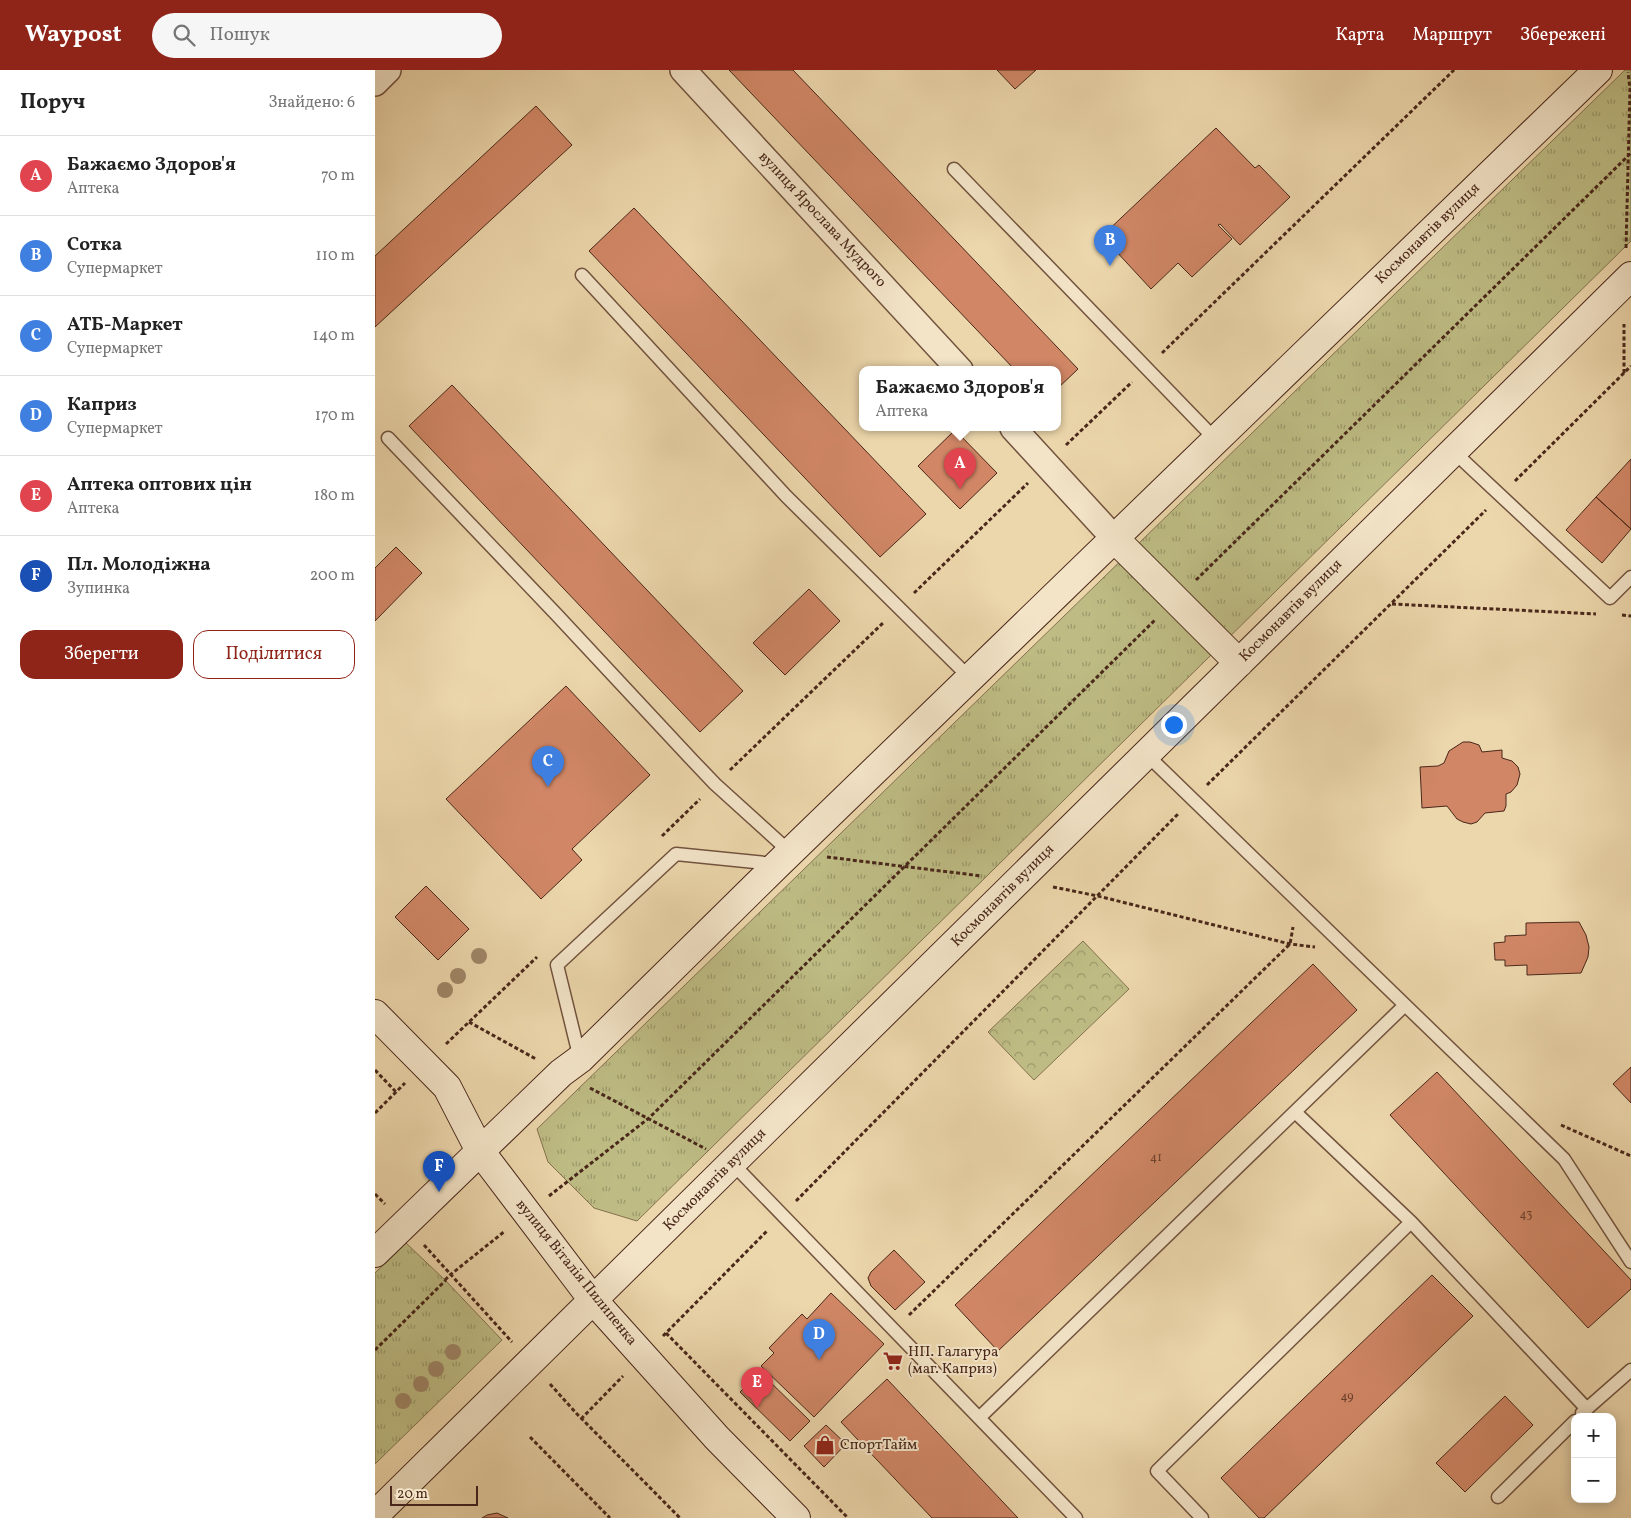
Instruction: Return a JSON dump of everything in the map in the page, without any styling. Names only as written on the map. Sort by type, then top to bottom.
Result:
[{"type":"street","points":[[375,83],[388,70]]},
{"type":"street","name":"вулиця Ярослава Мудрого","points":[[683,70],[956,366]]},
{"type":"street","name":"Космонавтів вулиця","points":[[375,1253],[571,1066],[1597,70]]},
{"type":"street","name":"Космонавтів вулиця","points":[[375,1515],[1628,279]]},
{"type":"street","points":[[1016,431],[1114,538],[1239,663]]},
{"type":"street","name":"вулиця Віталія Пилипенка","points":[[375,1014],[447,1087],[480,1151],[593,1300],[717,1438],[796,1518]]},
{"type":"lane","points":[[954,169],[1215,440]]},
{"type":"lane","points":[[582,275],[786,496],[971,678]]},
{"type":"lane","points":[[388,438],[784,858]]},
{"type":"lane","points":[[1453,451],[1610,598],[1631,577]]},
{"type":"lane","points":[[1146,754],[1564,1160],[1631,1262]]},
{"type":"lane","points":[[571,1066],[557,965],[676,854],[784,858]]},
{"type":"lane","points":[[979,1418],[1405,1004]]},
{"type":"lane","points":[[1295,1112],[1411,1222],[1583,1413],[1631,1370]]},
{"type":"lane","points":[[732,1163],[1076,1518]]},
{"type":"lane","points":[[1202,1518],[1157,1471],[1411,1222]]},
{"type":"lane","points":[[1498,1497],[1571,1425]]},
{"type":"path","points":[[655,842],[1454,70]]},
{"type":"path","points":[[1623,374],[1628,279],[1630,89],[1628,70]]},
{"type":"path","points":[[375,1350],[450,1274],[649,1118],[1629,154]]},
{"type":"path","points":[[581,1419],[1193,799],[1631,366]]},
{"type":"path","points":[[1392,604],[1601,614]]},
{"type":"path","points":[[1621,615],[1631,616]]},
{"type":"path","points":[[662,836],[672,837]]},
{"type":"path","points":[[784,858],[905,866],[1018,881],[1098,896],[1290,944],[1314,947],[1323,952]]},
{"type":"path","points":[[894,1329],[1290,944],[1298,901]]},
{"type":"path","points":[[448,1042],[539,954]]},
{"type":"path","points":[[469,1022],[571,1066],[649,1118],[732,1163]]},
{"type":"path","points":[[375,1070],[396,1092]]},
{"type":"path","points":[[1553,1119],[1561,1125],[1631,1156]]},
{"type":"path","points":[[375,1194],[405,1224],[581,1419],[680,1518]]},
{"type":"path","points":[[666,1333],[849,1518]]},
{"type":"path","points":[[530,1437],[610,1518]]},
{"type":"green space","points":[[1625,70],[1631,70],[1631,241],[637,1221],[594,1208],[548,1162],[537,1129]]},
{"type":"green space","points":[[1083,941],[1129,989],[1034,1080],[988,1032]]},
{"type":"green space","points":[[406,1243],[445,1280],[502,1340],[375,1464],[375,1273]]},
{"type":"building","points":[[729,70],[793,70],[1078,369],[1061,385],[1061,366],[1011,366]]},
{"type":"building","points":[[997,70],[1036,70],[1015,89]]},
{"type":"building","points":[[536,106],[572,145],[375,327],[375,256]]},
{"type":"building","points":[[1216,128],[1255,168],[1259,165],[1290,197],[1240,245],[1220,224],[1218,225],[1232,239],[1192,277],[1178,263],[1151,289],[1102,236]]},
{"type":"building","points":[[634,208],[926,514],[880,557],[589,251]]},
{"type":"building","points":[[452,385],[743,691],[700,732],[409,426]]},
{"type":"building","points":[[956,431],[997,473],[960,509],[918,466]]},
{"type":"building","points":[[1631,459],[1631,529],[1596,497]]},
{"type":"building","points":[[1596,497],[1631,529],[1602,563],[1566,530]]},
{"type":"building","points":[[396,547],[422,573],[375,621],[375,568]]},
{"type":"building","points":[[809,589],[840,621],[785,675],[753,643]]},
{"type":"building","points":[[566,686],[650,775],[572,849],[582,860],[541,899],[446,799]]},
{"type":"building","points":[[1463,742],[1479,745],[1482,752],[1502,750],[1502,758],[1512,761],[1518,767],[1520,774],[1517,785],[1511,792],[1506,794],[1504,811],[1485,813],[1477,822],[1471,824],[1457,819],[1447,806],[1422,808],[1420,767],[1438,766],[1444,763],[1449,751]]},
{"type":"building","points":[[426,886],[469,929],[438,960],[395,917]]},
{"type":"building","points":[[1579,922],[1586,935],[1589,947],[1588,957],[1581,973],[1527,975],[1527,965],[1505,966],[1505,960],[1495,960],[1494,943],[1505,942],[1505,936],[1526,935],[1526,923]]},
{"type":"building","points":[[1313,964],[1357,1010],[998,1351],[955,1305]]},
{"type":"building","points":[[1631,1067],[1631,1103],[1613,1084]]},
{"type":"building","points":[[1437,1072],[1631,1280],[1631,1289],[1588,1328],[1390,1115]]},
{"type":"building","points":[[894,1250],[925,1282],[895,1310],[871,1286],[868,1278],[871,1272]]},
{"type":"building","points":[[1432,1275],[1473,1316],[1264,1518],[1259,1518],[1221,1478]]},
{"type":"building","points":[[831,1293],[884,1344],[814,1417],[761,1366],[774,1353],[769,1348],[802,1314],[807,1319]]},
{"type":"building","points":[[760,1372],[810,1421],[790,1441],[740,1392]]},
{"type":"building","points":[[887,1379],[1018,1518],[932,1518],[841,1422]]},
{"type":"building","points":[[1505,1396],[1533,1425],[1465,1492],[1436,1463]]},
{"type":"building","name":"СпортТайм","points":[[826,1425],[846,1444],[824,1467],[804,1446]]},
{"type":"building","points":[[497,1513],[508,1518],[482,1518],[487,1515]]},
{"type":"place","name":"Сотка","points":[[1110,266]]},
{"type":"place","name":"Бажаємо Здоров'я","points":[[960,489]]},
{"type":"place","name":"АТБ-Маркет","points":[[548,787]]},
{"type":"place","name":"Пл. Молодіжна","points":[[439,1192]]},
{"type":"place","name":"Каприз","points":[[819,1360]]},
{"type":"place","name":"НП. Галагура (маг. Каприз)","points":[[893,1361]]},
{"type":"place","name":"Аптека оптових цін","points":[[757,1408]]},
{"type":"place","name":"СпортТайм","points":[[825,1445]]}]
